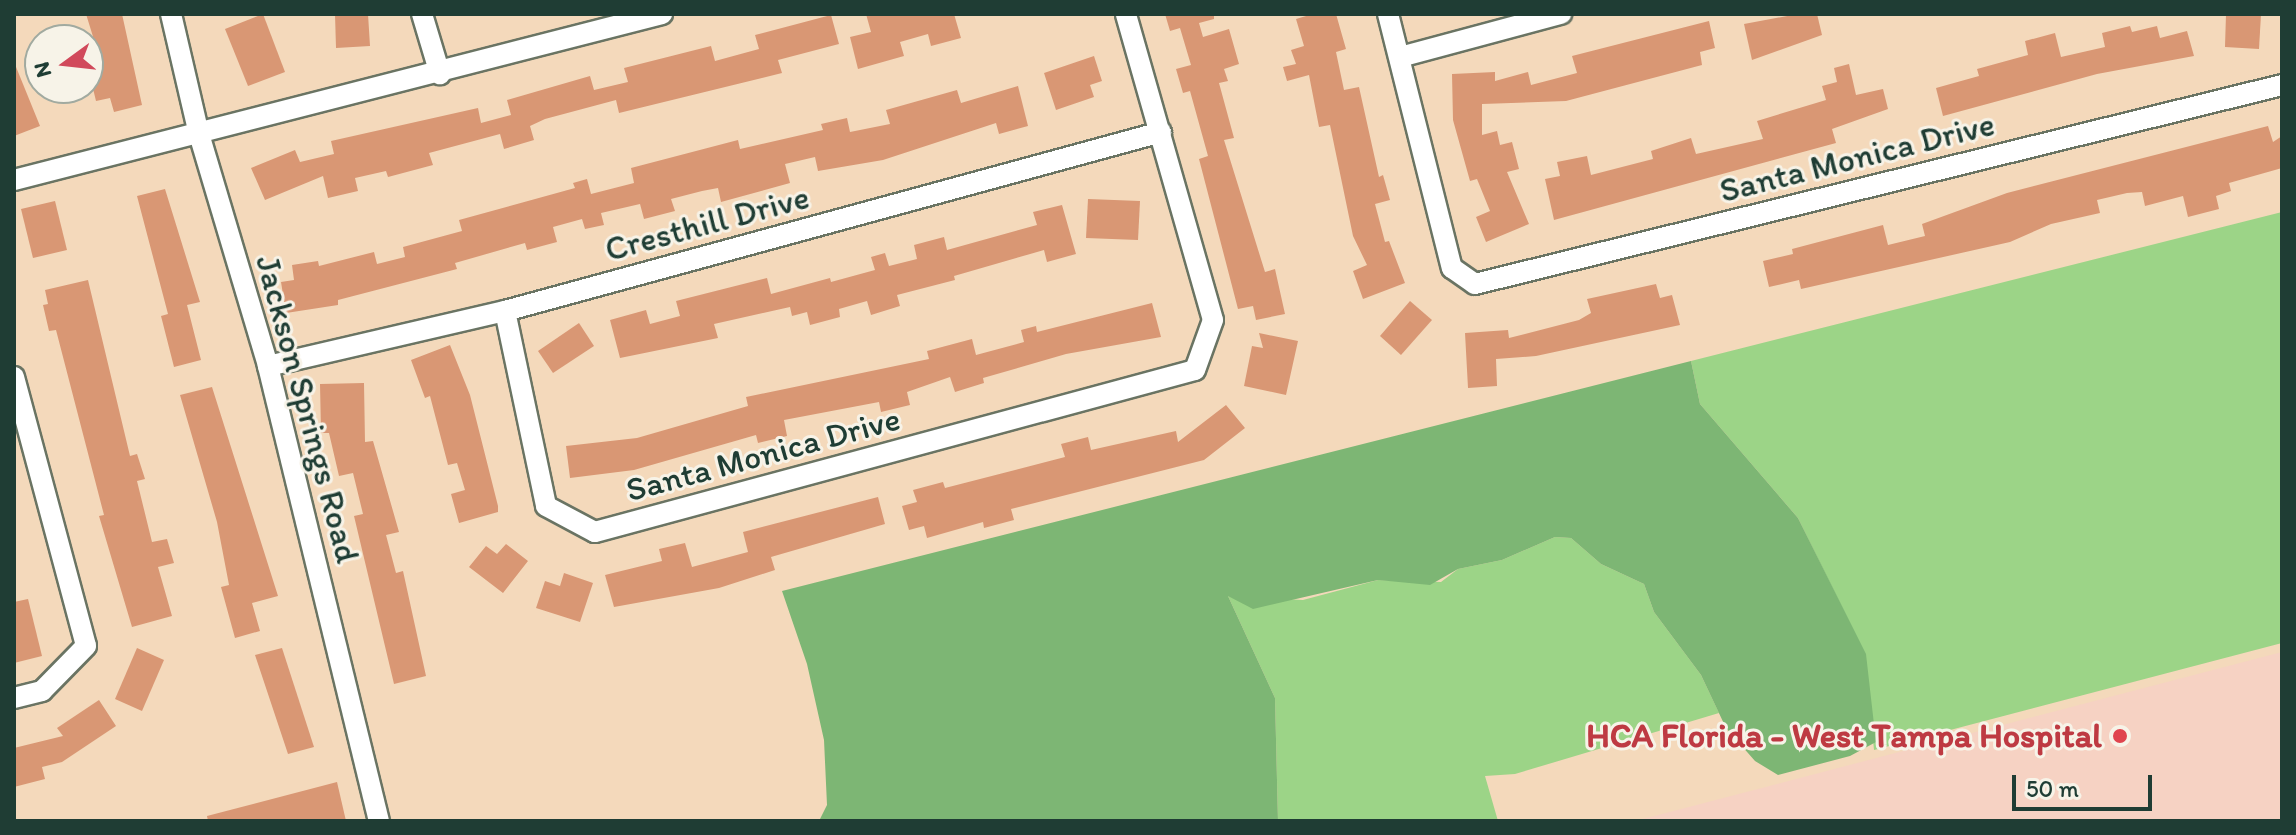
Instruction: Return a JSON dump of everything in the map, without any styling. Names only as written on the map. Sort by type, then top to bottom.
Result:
[{"type":"street","name":"Jackson Springs Road","points":[[171,14],[199,134],[268,366],[379,821]]},
{"type":"street","points":[[422,14],[440,74]]},
{"type":"street","points":[[14,180],[440,74],[662,14]]},
{"type":"street","points":[[1126,14],[1161,132]]},
{"type":"street","points":[[1388,14],[1400,57],[1561,14]]},
{"type":"street","name":"Santa Monica Drive","points":[[1400,57],[1452,268],[1475,284],[2282,85]]},
{"type":"street","name":"Cresthill Drive","points":[[268,366],[505,311],[1161,132]]},
{"type":"street","name":"Santa Monica Drive","points":[[505,311],[546,506],[595,532],[1195,370],[1213,320],[1161,132]]},
{"type":"street","points":[[14,377],[86,646],[42,691],[14,698]]},
{"type":"shaded area","name":"HCA Florida - West Tampa Hospital","points":[[2282,652],[2282,821],[1635,821]]},
{"type":"green space","points":[[2282,212],[2282,643],[1874,750],[1865,654],[1798,518],[1700,404],[1691,361]]},
{"type":"green space","points":[[1691,361],[1700,404],[1798,518],[1866,654],[1876,742],[1850,756],[1778,775],[1755,761],[1726,728],[1701,675],[1654,612],[1644,584],[1601,564],[1571,538],[1555,537],[1502,560],[1458,569],[1430,585],[1378,580],[1253,609],[1228,596],[1275,698],[1278,821],[819,821],[827,805],[824,740],[807,664],[782,591]]},
{"type":"green space","points":[[1555,537],[1571,538],[1601,564],[1644,584],[1654,612],[1701,675],[1719,713],[1515,774],[1485,776],[1498,821],[1278,821],[1275,698],[1228,596],[1303,600],[1378,580],[1441,582],[1458,569],[1502,560]]},
{"type":"building","points":[[86,14],[122,14],[142,105],[114,112],[110,98],[104,99],[104,24],[89,24]]},
{"type":"building","points":[[263,14],[285,72],[248,86],[225,29]]},
{"type":"building","points":[[335,14],[368,14],[370,46],[336,48]]},
{"type":"building","points":[[866,14],[954,14],[961,38],[931,46],[928,34],[900,42],[904,56],[858,69],[850,37],[871,32]]},
{"type":"building","points":[[1165,14],[1214,14],[1214,19],[1199,23],[1203,37],[1229,29],[1239,64],[1224,69],[1228,81],[1219,83],[1234,138],[1224,140],[1265,272],[1275,269],[1285,314],[1256,320],[1253,306],[1238,309],[1199,159],[1208,156],[1190,91],[1183,93],[1176,69],[1191,65],[1180,28],[1170,31]]},
{"type":"building","points":[[1313,14],[1336,14],[1346,49],[1336,52],[1344,90],[1359,87],[1379,177],[1383,175],[1390,200],[1375,204],[1385,242],[1389,241],[1405,283],[1363,299],[1353,271],[1367,265],[1353,236],[1330,125],[1319,127],[1309,75],[1287,81],[1283,67],[1296,64],[1291,50],[1304,46],[1296,19]]},
{"type":"building","points":[[1798,14],[1817,14],[1822,35],[1752,60],[1744,24]]},
{"type":"building","points":[[2226,14],[2261,14],[2259,49],[2225,47]]},
{"type":"building","points":[[831,15],[839,44],[778,60],[782,73],[619,113],[616,100],[545,119],[530,126],[534,140],[504,149],[500,134],[429,153],[433,165],[388,177],[386,171],[355,178],[358,191],[328,198],[323,176],[265,200],[251,168],[295,150],[300,162],[334,154],[331,141],[478,108],[481,123],[511,115],[507,100],[590,76],[594,90],[628,82],[624,68],[711,46],[715,61],[759,49],[755,35]]},
{"type":"building","points":[[1709,21],[1715,48],[1700,52],[1702,65],[1566,101],[1482,104],[1482,135],[1497,131],[1500,145],[1512,142],[1519,169],[1507,172],[1529,224],[1486,242],[1476,217],[1490,211],[1477,179],[1470,181],[1453,120],[1452,74],[1495,72],[1495,81],[1528,72],[1531,85],[1577,73],[1572,56]]},
{"type":"building","points":[[2130,26],[2132,32],[2157,26],[2160,38],[2187,31],[2194,56],[2097,74],[1943,116],[1936,88],[1979,76],[1977,69],[2028,55],[2025,41],[2055,33],[2061,57],[2105,47],[2102,33]]},
{"type":"building","points":[[1094,56],[1102,81],[1090,85],[1094,97],[1056,110],[1044,73]]},
{"type":"building","points":[[14,62],[24,87],[24,104],[31,104],[40,126],[14,136]]},
{"type":"building","points":[[1849,64],[1856,95],[1883,89],[1888,109],[1832,129],[1836,143],[1554,220],[1545,179],[1560,176],[1557,162],[1587,156],[1591,175],[1653,159],[1651,151],[1691,138],[1696,154],[1763,139],[1757,121],[1826,100],[1822,86],[1837,82],[1834,68]]},
{"type":"building","points":[[1018,86],[1028,126],[999,134],[996,123],[883,160],[818,171],[815,157],[785,164],[790,183],[721,202],[718,188],[702,191],[671,199],[675,211],[644,219],[640,204],[601,213],[604,225],[585,229],[582,219],[553,227],[557,242],[527,250],[525,243],[455,263],[457,269],[338,300],[338,305],[286,313],[281,282],[294,280],[292,265],[318,261],[319,266],[374,252],[377,264],[405,257],[403,247],[462,231],[459,220],[575,188],[573,183],[587,179],[591,194],[634,183],[631,168],[738,140],[740,149],[823,130],[821,124],[847,118],[850,132],[890,124],[886,110],[957,90],[961,103]]},
{"type":"building","points":[[2268,126],[2273,142],[2282,136],[2282,168],[2229,183],[2231,191],[2216,196],[2219,209],[2188,217],[2183,196],[2145,206],[2142,192],[2127,193],[2097,200],[2100,213],[2051,224],[2010,242],[1801,289],[1799,280],[1769,287],[1763,261],[1793,254],[1792,249],[1883,225],[1888,245],[1925,236],[1922,224],[2007,193]]},
{"type":"building","points":[[165,189],[200,302],[187,305],[201,360],[174,367],[161,316],[168,314],[137,196]]},
{"type":"building","points":[[1088,199],[1140,201],[1138,240],[1086,238]]},
{"type":"building","points":[[55,201],[67,250],[33,258],[21,209]]},
{"type":"building","points":[[1062,205],[1076,254],[1047,262],[1044,250],[954,276],[955,280],[897,295],[900,306],[871,315],[867,301],[839,309],[840,317],[810,325],[807,312],[792,316],[790,307],[714,324],[718,338],[620,358],[610,320],[646,310],[650,324],[680,316],[676,301],[767,278],[771,294],[830,278],[831,282],[875,270],[871,257],[885,253],[889,266],[917,259],[914,245],[944,237],[947,250],[1037,225],[1033,212]]},
{"type":"building","points":[[88,280],[130,456],[137,454],[145,479],[137,481],[152,542],[167,539],[174,563],[158,567],[172,616],[132,627],[99,516],[104,515],[56,330],[49,331],[43,305],[48,304],[45,290]]},
{"type":"building","points":[[1656,284],[1660,298],[1672,295],[1680,325],[1536,356],[1496,359],[1497,386],[1468,388],[1465,333],[1508,330],[1509,338],[1579,320],[1591,313],[1587,299]]},
{"type":"building","points":[[1410,301],[1432,320],[1401,355],[1380,336]]},
{"type":"building","points":[[1152,303],[1161,337],[1066,354],[983,378],[984,383],[955,392],[950,377],[907,392],[910,405],[881,412],[879,402],[784,420],[787,436],[758,443],[756,435],[634,470],[570,478],[566,446],[637,438],[748,406],[746,397],[929,359],[927,351],[972,339],[976,355],[1024,342],[1021,330],[1036,326],[1037,332]]},
{"type":"building","points":[[579,323],[594,346],[553,373],[538,351]]},
{"type":"building","points":[[1259,333],[1298,341],[1286,395],[1244,386],[1252,346],[1263,348]]},
{"type":"building","points":[[450,345],[470,395],[498,506],[498,512],[459,523],[451,494],[465,490],[457,463],[448,465],[430,396],[425,398],[411,360]]},
{"type":"building","points":[[364,383],[365,442],[373,441],[399,532],[386,535],[396,573],[403,571],[426,676],[394,684],[354,516],[363,514],[353,473],[339,476],[329,433],[321,433],[320,384]]},
{"type":"building","points":[[212,387],[278,596],[252,603],[260,631],[235,638],[221,587],[229,585],[217,522],[180,395]]},
{"type":"building","points":[[1226,405],[1245,428],[1204,460],[1011,509],[1014,520],[984,528],[983,522],[927,538],[924,526],[909,530],[902,506],[917,502],[913,490],[943,482],[945,488],[1065,457],[1061,444],[1088,437],[1091,450],[1176,431],[1178,442]]},
{"type":"building","points":[[878,497],[885,524],[771,557],[775,570],[719,588],[614,607],[605,575],[662,561],[659,549],[685,543],[692,567],[748,552],[743,532]]},
{"type":"building","points":[[506,544],[528,561],[503,593],[469,567],[486,546],[497,554]]},
{"type":"building","points":[[564,573],[593,583],[580,622],[536,608],[545,581],[560,586]]},
{"type":"building","points":[[28,599],[42,656],[14,663],[14,602]]},
{"type":"building","points":[[137,648],[164,660],[142,711],[115,699]]},
{"type":"building","points":[[282,648],[314,747],[288,754],[255,655]]},
{"type":"building","points":[[99,700],[116,726],[62,762],[42,767],[45,779],[14,787],[14,748],[63,736],[57,728]]},
{"type":"building","points":[[337,782],[346,821],[208,821],[207,816]]},
{"type":"place","name":"HCA Florida - West Tampa Hospital","points":[[2120,736]]}]
